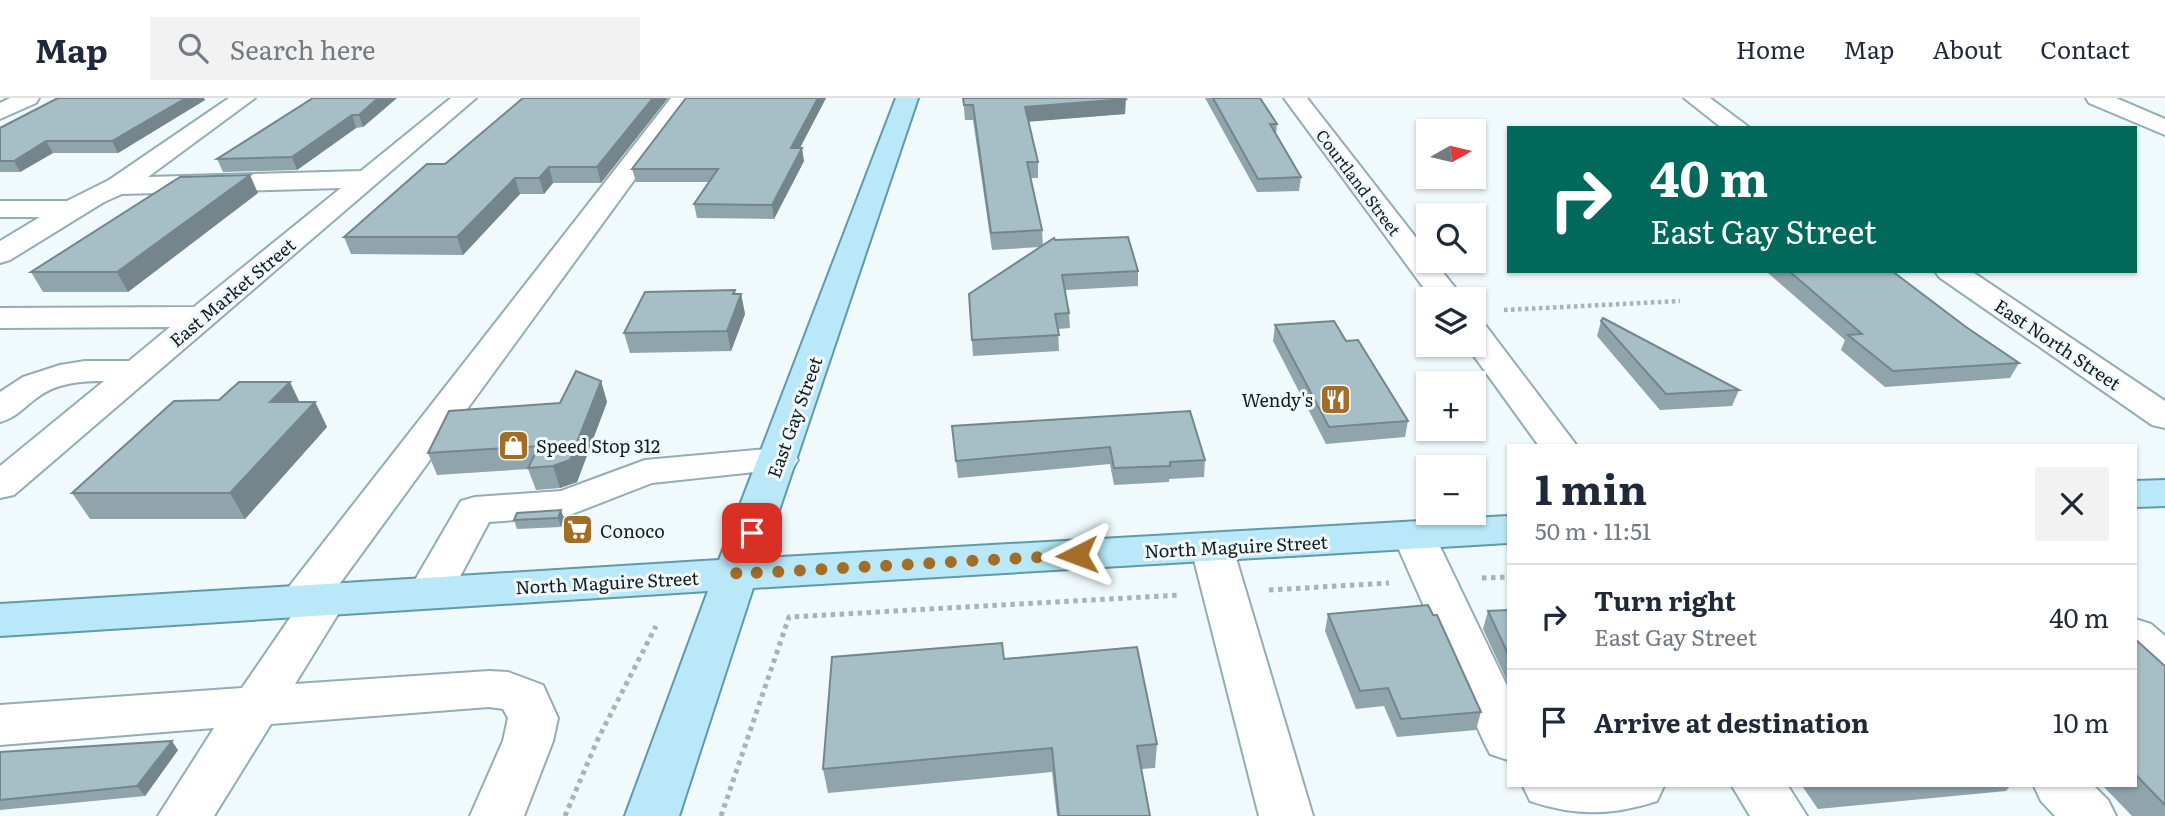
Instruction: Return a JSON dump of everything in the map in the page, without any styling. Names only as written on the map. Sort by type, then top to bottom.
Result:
[{"type":"main road","name":"East Gay Street","points":[[652,816],[907,98]]},
{"type":"main road","points":[[2137,494],[2165,493]]},
{"type":"main road","name":"North Maguire Street","points":[[0,620],[430,592],[1507,530]]},
{"type":"street","points":[[0,112],[28,98]]},
{"type":"street","points":[[0,254],[94,196],[118,186],[244,98]]},
{"type":"street","name":"East Market Street","points":[[0,486],[465,98]]},
{"type":"street","points":[[185,816],[255,706],[315,599],[683,98]]},
{"type":"street","name":"Courtland Street","points":[[1295,98],[1439,287]]},
{"type":"street","points":[[1695,98],[1735,126]]},
{"type":"street","points":[[2097,98],[2165,128]]},
{"type":"street","points":[[118,186],[366,179]]},
{"type":"street","points":[[0,209],[72,209]]},
{"type":"street","name":"East North Street","points":[[1953,273],[2165,417]]},
{"type":"street","points":[[0,318],[202,317]]},
{"type":"street","points":[[1486,324],[1557,444]]},
{"type":"street","points":[[0,411],[32,385],[56,375],[137,371]]},
{"type":"street","points":[[430,592],[475,510],[567,503],[645,472],[779,460]]},
{"type":"street","points":[[1414,536],[1507,738]]},
{"type":"street","points":[[1212,548],[1286,816]]},
{"type":"street","points":[[2137,638],[2165,663]]},
{"type":"street","points":[[0,725],[489,689],[508,691],[526,698],[533,718],[528,741],[497,816]]},
{"type":"street","points":[[1551,787],[1563,794],[1599,798],[1635,787]]},
{"type":"street","points":[[1759,787],[1780,816]]},
{"type":"street","points":[[2061,787],[2089,816]]},
{"type":"path","points":[[1486,322],[1680,301]]},
{"type":"path","points":[[721,816],[789,617],[1507,577]]},
{"type":"path","points":[[565,816],[597,741],[656,626]]},
{"type":"building","points":[[58,98],[186,98],[112,141],[46,141],[14,161],[0,161],[0,128]]},
{"type":"building","points":[[313,98],[378,98],[359,115],[352,115],[292,157],[217,159]]},
{"type":"building","points":[[523,98],[653,98],[597,167],[549,167],[539,178],[515,178],[457,237],[344,237],[427,164],[445,164]]},
{"type":"building","points":[[686,98],[818,98],[791,148],[802,148],[772,205],[694,204],[718,169],[632,169]]},
{"type":"building","points":[[963,98],[1126,99],[1025,107],[1038,162],[1027,162],[1042,230],[991,233],[973,105],[964,105]]},
{"type":"building","points":[[1213,98],[1260,98],[1277,124],[1270,124],[1301,177],[1258,179]]},
{"type":"building","points":[[250,175],[117,272],[31,272],[180,177]]},
{"type":"building","points":[[1128,237],[1138,271],[1062,275],[1069,313],[1055,314],[1059,335],[972,340],[969,294],[1054,238]]},
{"type":"building","points":[[1791,273],[1895,273],[2019,363],[1893,371],[1848,335],[1862,334]]},
{"type":"building","points":[[735,290],[733,294],[741,294],[727,331],[624,333],[645,292]]},
{"type":"building","points":[[1603,318],[1739,390],[1666,394],[1601,321]]},
{"type":"building","points":[[1334,321],[1346,341],[1358,340],[1408,421],[1329,427],[1275,325]]},
{"type":"building","points":[[576,371],[601,381],[570,460],[553,466],[528,468],[539,446],[428,453],[449,411],[560,403]]},
{"type":"building","points":[[239,382],[290,382],[270,402],[315,402],[230,493],[72,493],[174,401],[219,400]]},
{"type":"building","points":[[1190,411],[1205,460],[1170,462],[1170,466],[1114,468],[1110,447],[956,461],[952,426]]},
{"type":"building","points":[[561,510],[558,518],[514,520],[517,513]]},
{"type":"building","points":[[1428,605],[1433,615],[1437,615],[1481,712],[1401,719],[1388,688],[1360,691],[1328,614]]},
{"type":"building","points":[[1507,610],[1507,652],[1488,611]]},
{"type":"building","points":[[2137,641],[2165,666],[2165,805],[2137,776]]},
{"type":"building","points":[[1002,643],[1004,659],[1137,647],[1157,744],[1137,746],[1150,816],[1059,816],[1052,748],[823,769],[832,657]]},
{"type":"building","points":[[172,741],[137,786],[0,800],[0,752]]},
{"type":"place","name":"Wendy's","points":[[1336,399]]},
{"type":"place","name":"Speed Stop 312","points":[[513,445]]},
{"type":"place","name":"Conoco","points":[[577,530]]},
{"type":"route","points":[[752,533],[736,574],[1077,555]]}]
